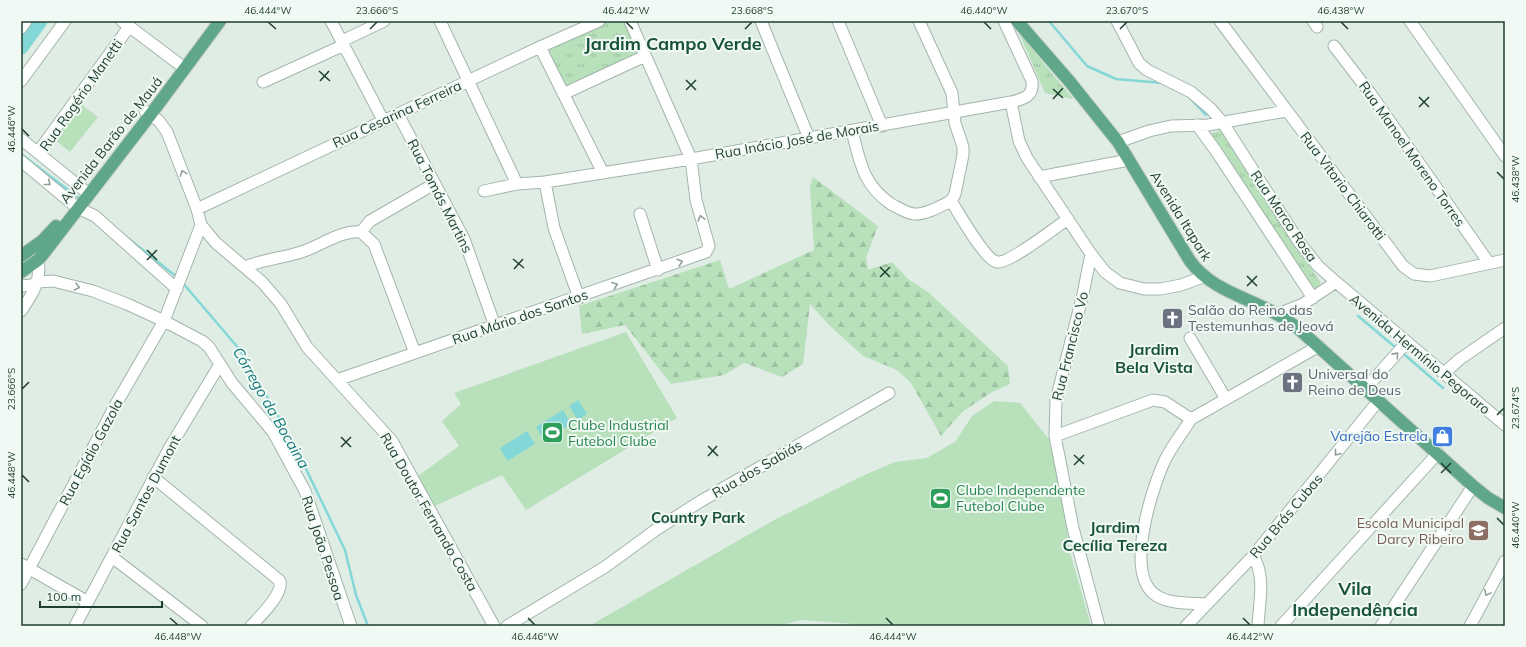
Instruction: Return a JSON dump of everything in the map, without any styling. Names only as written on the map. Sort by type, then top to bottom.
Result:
[{"type":"main road","name":"Avenida Barão de Mauá","points":[[148,112],[179,64],[212,21]]},
{"type":"main road","name":"Avenida Barão de Mauá","points":[[21,272],[38,260],[86,192],[220,21]]},
{"type":"main road","name":"Avenida Itapark","points":[[1017,21],[1070,82],[1118,142],[1200,273],[1218,286],[1278,314],[1319,346],[1473,486],[1488,498],[1505,508]]},
{"type":"main road","name":"Avenida Barão de Mauá","points":[[21,256],[42,241],[77,205]]},
{"type":"main road","points":[[21,262],[42,241]]},
{"type":"street","points":[[21,28],[26,21]]},
{"type":"street","points":[[21,81],[66,21]]},
{"type":"street","points":[[331,21],[383,120]]},
{"type":"street","points":[[263,82],[384,21]]},
{"type":"street","points":[[440,21],[517,184]]},
{"type":"street","name":"Rua Cesarina Ferreira","points":[[197,209],[540,47],[580,25],[599,21]]},
{"type":"street","points":[[630,21],[691,159]]},
{"type":"street","points":[[761,21],[809,138]]},
{"type":"street","points":[[838,21],[882,126]]},
{"type":"street","points":[[852,131],[862,171],[868,182],[886,200],[898,208],[914,214],[934,209],[951,202],[955,194],[963,148],[955,123],[952,93],[918,21]]},
{"type":"street","name":"Rua Inácio José de Morais","points":[[484,190],[691,159],[882,126],[1011,102],[1025,98],[1030,94],[1033,88],[1032,81],[1004,21]]},
{"type":"street","name":"Rua Marco Rosa","points":[[1118,21],[1139,63],[1146,70],[1191,92],[1211,109],[1223,123],[1299,242],[1318,266],[1336,282]]},
{"type":"street","name":"Rua Vitorio Chiarotti","points":[[1220,21],[1396,258],[1408,270],[1414,274],[1430,276],[1505,260]]},
{"type":"street","points":[[1410,21],[1505,156]]},
{"type":"street","points":[[126,24],[179,64]]},
{"type":"street","name":"Rua Rogério Manetti","points":[[86,192],[38,152],[126,24]]},
{"type":"street","name":"Rua Manoel Moreno Torres","points":[[1334,46],[1370,93],[1489,263]]},
{"type":"street","points":[[540,47],[603,172]]},
{"type":"street","points":[[563,94],[645,56]]},
{"type":"street","points":[[1011,102],[1019,141],[1027,158],[1091,254],[1105,272],[1120,283],[1144,289],[1161,289],[1181,285],[1200,273]]},
{"type":"street","points":[[1118,142],[1149,131],[1171,126],[1223,123],[1286,111]]},
{"type":"street","name":"Rua Doutor Fernando Costa","points":[[148,112],[159,121],[167,132],[197,209],[201,224],[216,243],[262,282],[281,304],[307,347],[392,441],[494,626]]},
{"type":"street","name":"Rua Tomás Martins","points":[[398,114],[464,239],[495,326]]},
{"type":"street","name":"Rua Marco Rosa","points":[[1197,125],[1216,151],[1313,298]]},
{"type":"street","points":[[21,139],[38,152]]},
{"type":"street","name":"Rua Mário dos Santos","points":[[337,380],[579,298],[703,254],[708,250],[709,246],[696,200],[691,159]]},
{"type":"street","points":[[1039,177],[1129,160]]},
{"type":"street","points":[[22,163],[77,205],[95,216],[178,287]]},
{"type":"street","points":[[545,182],[554,228],[579,298]]},
{"type":"street","points":[[362,232],[370,221],[434,184]]},
{"type":"street","points":[[951,202],[986,254],[997,262],[1003,262],[1068,219]]},
{"type":"street","points":[[640,214],[658,270]]},
{"type":"street","points":[[201,224],[195,243],[216,243]]},
{"type":"street","points":[[245,267],[260,261],[311,249],[352,231],[362,232],[374,244],[415,353]]},
{"type":"street","name":"Rua Egídio Gazola","points":[[21,584],[26,566],[164,321],[195,243]]},
{"type":"street","name":"Rua Francisco Vo","points":[[1091,254],[1083,294],[1056,400],[1055,436],[1073,528],[1099,626]]},
{"type":"street","points":[[21,311],[38,282],[40,269],[38,260]]},
{"type":"street","name":"Rua João Pessoa","points":[[21,287],[38,282],[53,281],[93,291],[127,304],[164,321],[202,341],[215,354],[232,383],[274,432],[305,491],[351,626]]},
{"type":"street","points":[[1278,314],[1313,298],[1336,282]]},
{"type":"street","name":"Avenida Hermínio Pegoraro","points":[[1336,282],[1505,425]]},
{"type":"street","points":[[21,287],[21,304]]},
{"type":"street","points":[[1444,373],[1460,359],[1505,328]]},
{"type":"street","points":[[1190,338],[1226,399]]},
{"type":"street","points":[[1366,388],[1408,342]]},
{"type":"street","points":[[1205,604],[1172,601],[1157,596],[1147,587],[1142,571],[1140,550],[1149,505],[1165,460],[1191,419],[1319,346]]},
{"type":"street","name":"Rua Santos Dumont","points":[[75,626],[154,477],[220,364]]},
{"type":"street","name":"Rua dos Sabiás","points":[[507,626],[605,567],[657,529],[701,501],[889,393]]},
{"type":"street","points":[[1055,436],[1153,400],[1165,402],[1191,419]]},
{"type":"street","name":"Rua Brás Cubas","points":[[1186,626],[1205,604],[1253,556],[1379,400]]},
{"type":"street","points":[[1281,626],[1438,453]]},
{"type":"street","points":[[154,477],[277,577],[281,586],[278,593],[251,626]]},
{"type":"street","points":[[1381,626],[1473,486]]},
{"type":"street","points":[[1253,556],[1259,566],[1260,575],[1258,626]]},
{"type":"street","points":[[112,557],[202,626]]},
{"type":"street","points":[[1470,626],[1505,561]]},
{"type":"street","points":[[26,566],[88,602]]},
{"type":"green space","points":[[605,21],[627,21],[642,55],[564,92],[544,48]]},
{"type":"green space","points":[[1019,33],[1073,99],[1045,93]]},
{"type":"green space","points":[[82,105],[98,117],[70,152],[55,140]]},
{"type":"green space","points":[[1221,130],[1321,283],[1314,290],[1207,135]]},
{"type":"green space","points":[[813,177],[878,226],[866,258],[868,270],[892,262],[908,279],[928,292],[1008,366],[1010,384],[992,392],[962,412],[941,436],[911,383],[897,370],[863,356],[829,325],[810,304],[803,364],[782,377],[744,363],[724,375],[671,384],[625,325],[582,334],[579,306],[720,260],[729,289],[814,250],[810,187]]},
{"type":"green space","name":"Clube Industrial Futebol Clube","points":[[626,332],[677,418],[526,510],[502,475],[435,506],[418,476],[459,446],[442,421],[461,404],[454,393]]},
{"type":"green space","name":"Clube Independente Futebol Clube","points":[[994,401],[1020,403],[1051,442],[1058,466],[1070,552],[1091,626],[882,626],[800,620],[779,626],[589,626],[776,519],[860,477],[895,462],[927,458],[956,441],[972,416]]},
{"type":"water","points":[[578,400],[587,414],[578,420],[569,406]]},
{"type":"water","points":[[563,410],[571,424],[544,441],[536,427]]},
{"type":"water","points":[[527,431],[535,444],[507,461],[500,448]]},
{"type":"waterway","points":[[21,47],[40,21]]},
{"type":"waterway","points":[[1049,21],[1087,66],[1116,79],[1163,83]]},
{"type":"waterway","points":[[1187,95],[1206,115]]},
{"type":"waterway","name":"Córrego da Bocaina","points":[[21,154],[80,199]]},
{"type":"waterway","name":"Córrego da Bocaina","points":[[129,239],[177,277]]},
{"type":"waterway","name":"Córrego da Bocaina","points":[[182,282],[240,350],[293,442],[345,550],[356,595],[368,626]]},
{"type":"waterway","points":[[1358,316],[1395,347]]},
{"type":"waterway","points":[[1405,355],[1443,388]]},
{"type":"place","name":"Salão do Reino das Testemunhas de Jeová","points":[[1173,318]]},
{"type":"place","name":"Universal do Reino de Deus","points":[[1292,382]]},
{"type":"place","name":"Clube Industrial Futebol Clube","points":[[552,433]]},
{"type":"place","name":"Varejão Estrela","points":[[1443,436]]},
{"type":"place","name":"Clube Independente Futebol Clube","points":[[940,498]]},
{"type":"place","name":"Escola Municipal Darcy Ribeiro","points":[[1479,531]]},
{"type":"district","name":"Jardim Campo Verde","points":[[673,44]]},
{"type":"district","name":"Jardim Bela Vista","points":[[1154,358]]},
{"type":"district","name":"Country Park","points":[[698,518]]},
{"type":"district","name":"Jardim Cecília Tereza","points":[[1115,536]]},
{"type":"district","name":"Vila Independência","points":[[1355,599]]}]
